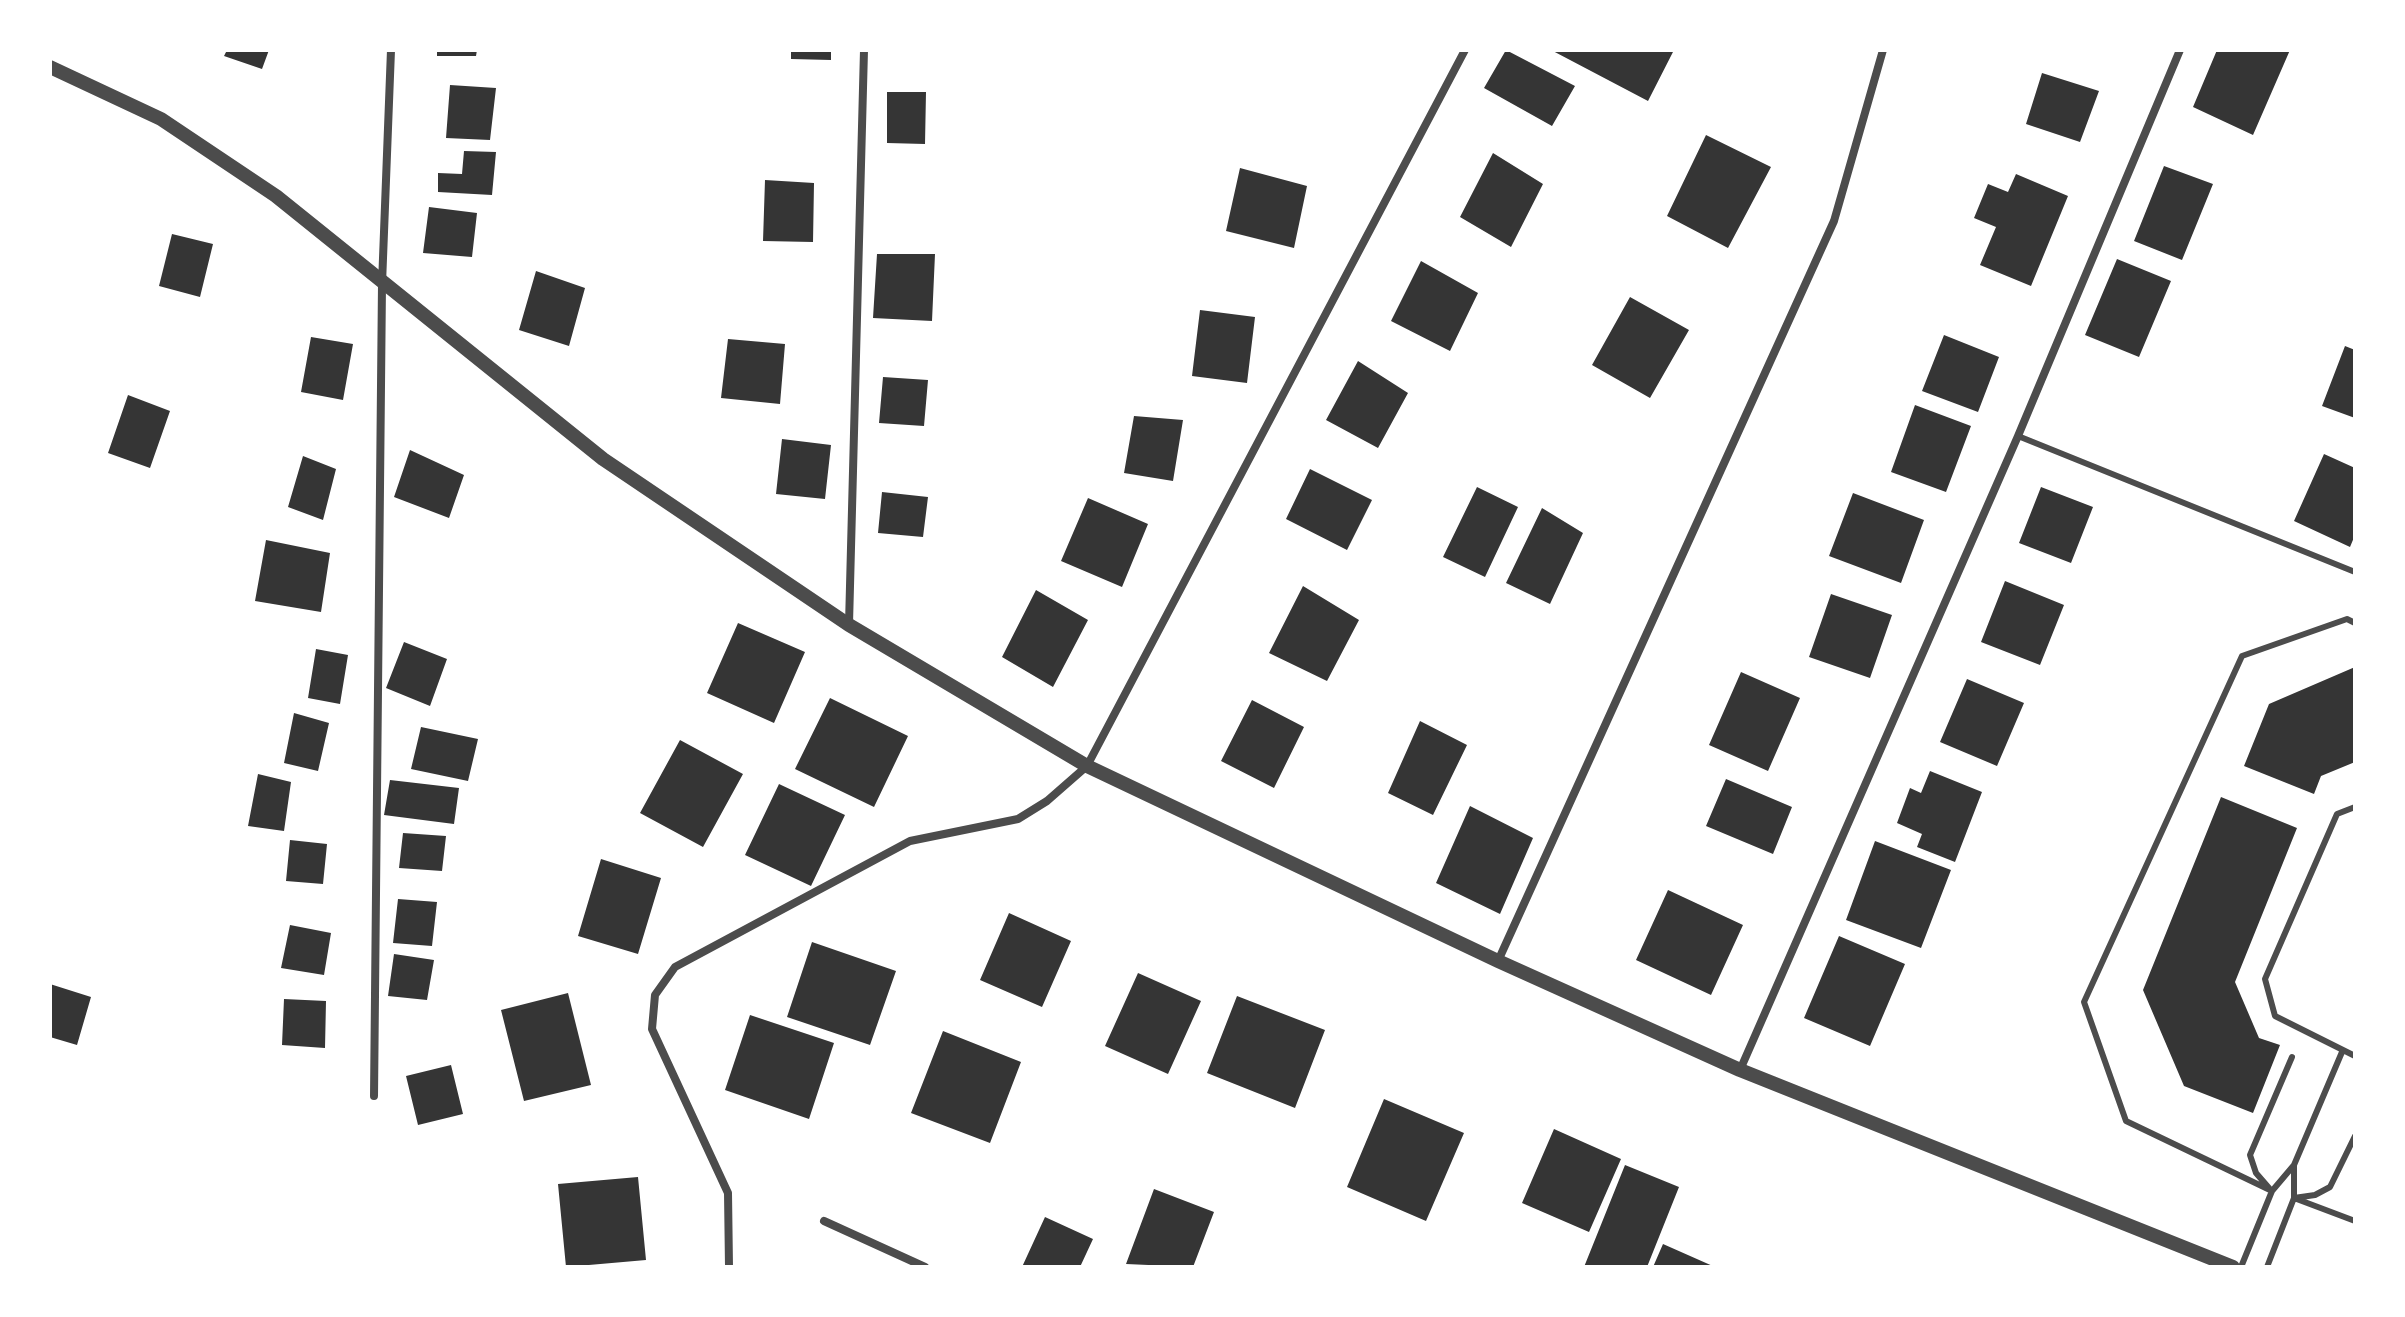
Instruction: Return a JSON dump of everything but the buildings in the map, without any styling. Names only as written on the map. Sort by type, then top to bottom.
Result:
[{"type":"street","points":[[374,1096],[382,284],[391,50]]},
{"type":"street","points":[[849,625],[864,50]]},
{"type":"street","points":[[729,1267],[728,1193],[652,1029],[655,995],[675,967],[910,841],[1018,819],[1047,801],[1087,766],[1465,50]]},
{"type":"street","points":[[1498,961],[1834,221],[1883,50]]},
{"type":"street","points":[[1740,1070],[2018,436],[2180,50]]},
{"type":"street","points":[[50,67],[161,119],[276,196],[603,459],[849,625],[1087,766],[1498,961],[1740,1070],[2233,1267]]},
{"type":"street","points":[[824,1221],[925,1267]]},
{"type":"lane","points":[[2018,436],[2355,572]]},
{"type":"lane","points":[[2272,1191],[2126,1121],[2084,1002],[2242,656],[2347,619],[2355,623]]},
{"type":"lane","points":[[2355,807],[2337,814],[2265,979],[2275,1016],[2355,1056]]},
{"type":"lane","points":[[2241,1267],[2272,1191],[2294,1165],[2342,1052]]},
{"type":"lane","points":[[2272,1191],[2256,1173],[2250,1155],[2292,1057]]},
{"type":"lane","points":[[2294,1198],[2315,1195],[2330,1187],[2355,1136]]},
{"type":"lane","points":[[2267,1267],[2294,1198],[2294,1165]]},
{"type":"lane","points":[[2294,1198],[2355,1221]]}]
